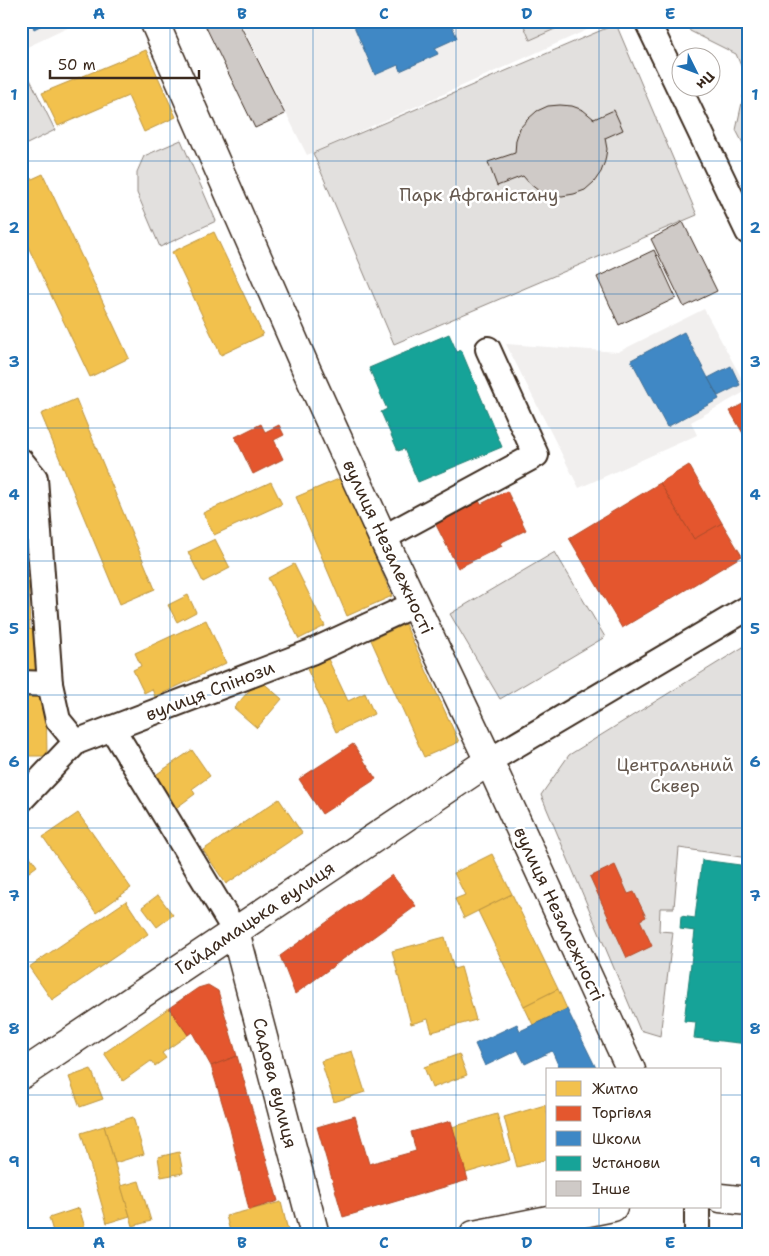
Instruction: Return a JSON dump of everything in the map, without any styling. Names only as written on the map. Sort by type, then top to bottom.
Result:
[{"type":"main road","name":"вулиця Незалежності","points":[[154,21],[303,362],[383,538],[630,1068]]},
{"type":"main road","name":"Гайдамацька вулиця","points":[[21,1075],[489,762]]},
{"type":"main road","name":"Садова вулиця","points":[[235,931],[315,1235]]},
{"type":"main road","points":[[722,1198],[748,1201]]},
{"type":"main road","points":[[474,1235],[608,1208]]},
{"type":"street","points":[[647,21],[748,232]]},
{"type":"street","points":[[383,538],[536,455],[488,349]]},
{"type":"street","points":[[21,461],[35,478],[50,684],[58,720],[76,742]]},
{"type":"street","name":"вулиця Спінози","points":[[21,800],[76,742],[311,652],[415,604]]},
{"type":"street","points":[[489,762],[748,608]]},
{"type":"street","points":[[21,683],[50,684]]},
{"type":"street","points":[[112,728],[235,931]]},
{"type":"street","points":[[697,1208],[697,1235]]},
{"type":"shaded area","points":[[21,21],[82,21],[21,50]]},
{"type":"shaded area","points":[[240,21],[607,21],[307,155]]},
{"type":"shaded area","points":[[704,309],[748,390],[691,422],[697,435],[579,488],[506,344],[618,352]]},
{"type":"green space","points":[[522,21],[573,21],[530,40]]},
{"type":"green space","points":[[685,21],[748,21],[748,153],[736,130],[747,80],[736,54],[690,31]]},
{"type":"green space","name":"Парк Афганістану","points":[[616,24],[697,215],[394,344],[313,153]]},
{"type":"green space","points":[[21,61],[55,130],[21,147]]},
{"type":"green space","points":[[181,140],[216,221],[160,247],[137,193],[137,172],[144,156]]},
{"type":"green space","points":[[555,552],[605,637],[500,699],[450,614]]},
{"type":"green space","name":"Центральний Сквер","points":[[748,644],[748,858],[679,848],[674,908],[660,908],[659,931],[673,932],[660,1036],[640,1030],[541,795],[569,755]]},
{"type":"building: Житло","points":[[146,50],[176,117],[144,132],[128,96],[58,126],[42,93]]},
{"type":"building: Житло","points":[[43,174],[129,358],[90,377],[21,232],[21,184]]},
{"type":"building: Житло","points":[[214,232],[263,335],[221,355],[172,252]]},
{"type":"building: Житло","points":[[76,399],[155,589],[120,604],[41,414]]},
{"type":"building: Житло","points":[[341,478],[392,596],[347,616],[296,497]]},
{"type":"building: Житло","points":[[271,482],[282,504],[214,535],[203,513]]},
{"type":"building: Житло","points":[[215,539],[230,568],[203,582],[188,552]]},
{"type":"building: Житло","points":[[294,564],[325,626],[299,639],[268,578]]},
{"type":"building: Житло","points":[[21,577],[28,577],[30,630],[21,629]]},
{"type":"building: Житло","points":[[188,595],[196,612],[177,622],[168,605]]},
{"type":"building: Житло","points":[[206,620],[226,663],[155,697],[152,689],[144,693],[133,670],[141,666],[135,653]]},
{"type":"building: Житло","points":[[405,624],[459,742],[424,757],[371,640]]},
{"type":"building: Житло","points":[[21,629],[40,630],[39,678],[21,678]]},
{"type":"building: Житло","points":[[328,659],[348,701],[365,693],[374,714],[336,732],[307,669]]},
{"type":"building: Житло","points":[[259,679],[282,699],[257,728],[234,708]]},
{"type":"building: Житло","points":[[21,696],[46,696],[47,756],[21,756]]},
{"type":"building: Житло","points":[[192,750],[210,776],[192,789],[195,794],[176,808],[154,776]]},
{"type":"building: Житло","points":[[279,799],[302,833],[226,884],[203,850]]},
{"type":"building: Житло","points":[[78,813],[131,888],[96,913],[43,837]]},
{"type":"building: Житло","points":[[21,844],[37,866],[21,878]]},
{"type":"building: Житло","points":[[492,854],[512,894],[464,918],[455,899],[465,895],[454,873]]},
{"type":"building: Житло","points":[[512,894],[558,989],[524,1006],[478,911]]},
{"type":"building: Житло","points":[[158,895],[173,915],[157,927],[142,907]]},
{"type":"building: Житло","points":[[126,901],[148,934],[52,1000],[29,967]]},
{"type":"building: Житло","points":[[445,937],[454,969],[461,967],[476,1020],[432,1032],[428,1019],[411,1024],[392,951]]},
{"type":"building: Житло","points":[[558,989],[567,1009],[533,1025],[524,1006]]},
{"type":"building: Житло","points":[[169,1008],[188,1035],[162,1053],[166,1058],[155,1066],[151,1061],[123,1081],[104,1053]]},
{"type":"building: Житло","points":[[352,1051],[365,1092],[334,1102],[321,1061]]},
{"type":"building: Житло","points":[[459,1054],[467,1075],[432,1088],[424,1067]]},
{"type":"building: Житло","points":[[91,1069],[103,1099],[80,1107],[69,1077]]},
{"type":"building: Житло","points":[[545,1105],[546,1160],[517,1167],[504,1117]]},
{"type":"building: Житло","points":[[497,1114],[510,1160],[466,1173],[452,1127]]},
{"type":"building: Житло","points":[[133,1117],[144,1154],[115,1163],[104,1126]]},
{"type":"building: Житло","points":[[104,1126],[130,1216],[107,1223],[81,1133]]},
{"type":"building: Житло","points":[[179,1152],[183,1173],[161,1177],[158,1157]]},
{"type":"building: Житло","points":[[139,1181],[151,1221],[133,1226],[121,1186]]},
{"type":"building: Житло","points":[[281,1202],[289,1235],[231,1235],[226,1216]]},
{"type":"building: Житло","points":[[79,1208],[87,1234],[54,1235],[49,1218]]},
{"type":"building: Торгівля","points":[[748,401],[748,433],[744,435],[730,411]]},
{"type":"building: Торгівля","points":[[261,424],[265,432],[279,425],[284,435],[274,440],[283,459],[253,474],[235,437]]},
{"type":"building: Торгівля","points":[[689,465],[722,523],[694,539],[660,483]]},
{"type":"building: Торгівля","points":[[660,483],[694,539],[722,523],[742,556],[622,628],[569,538]]},
{"type":"building: Торгівля","points":[[507,491],[526,530],[500,543],[502,546],[458,568],[435,523],[479,501],[481,504]]},
{"type":"building: Торгівля","points":[[353,744],[376,779],[322,814],[299,779]]},
{"type":"building: Торгівля","points":[[615,865],[628,894],[634,892],[646,917],[640,920],[652,946],[627,958],[590,877]]},
{"type":"building: Торгівля","points":[[392,875],[416,906],[295,994],[280,956]]},
{"type":"building: Торгівля","points":[[208,985],[218,991],[237,1056],[211,1066],[192,1032],[188,1035],[169,1008],[198,988]]},
{"type":"building: Торгівля","points":[[237,1056],[278,1201],[249,1210],[230,1129],[211,1066]]},
{"type":"building: Торгівля","points":[[355,1116],[369,1164],[416,1151],[411,1132],[451,1121],[468,1180],[343,1217],[317,1127]]},
{"type":"building: Школи","points":[[31,21],[50,21],[34,29]]},
{"type":"building: Школи","points":[[359,21],[450,21],[457,38],[435,48],[438,54],[400,71],[398,65],[375,75],[353,24]]},
{"type":"building: Школи","points":[[684,332],[719,399],[667,427],[631,360]]},
{"type":"building: Школи","points":[[731,366],[740,385],[718,396],[708,378]]},
{"type":"building: Школи","points":[[567,1009],[596,1068],[557,1068],[559,1067],[552,1051],[525,1064],[518,1050],[485,1066],[475,1044],[517,1024],[520,1031]]},
{"type":"building: Установи","points":[[449,334],[457,352],[461,350],[502,447],[418,482],[404,449],[398,451],[381,412],[387,409],[369,368]]},
{"type":"building: Установи","points":[[702,860],[748,866],[748,1044],[694,1038],[696,1022],[684,1021],[695,931],[680,929],[681,916],[695,918]]},
{"type":"building: Інше","points":[[203,21],[238,21],[285,114],[255,128]]},
{"type":"building: Інше","points":[[548,106],[572,106],[583,110],[594,119],[614,110],[623,130],[605,138],[607,149],[605,161],[601,172],[594,182],[585,190],[562,196],[550,195],[539,191],[523,176],[497,186],[488,162],[515,153],[516,140],[520,128],[528,119],[537,111]]},
{"type":"building: Інше","points":[[683,222],[717,291],[684,307],[651,239]]},
{"type":"building: Інше","points":[[654,250],[676,298],[619,325],[597,277]]}]
